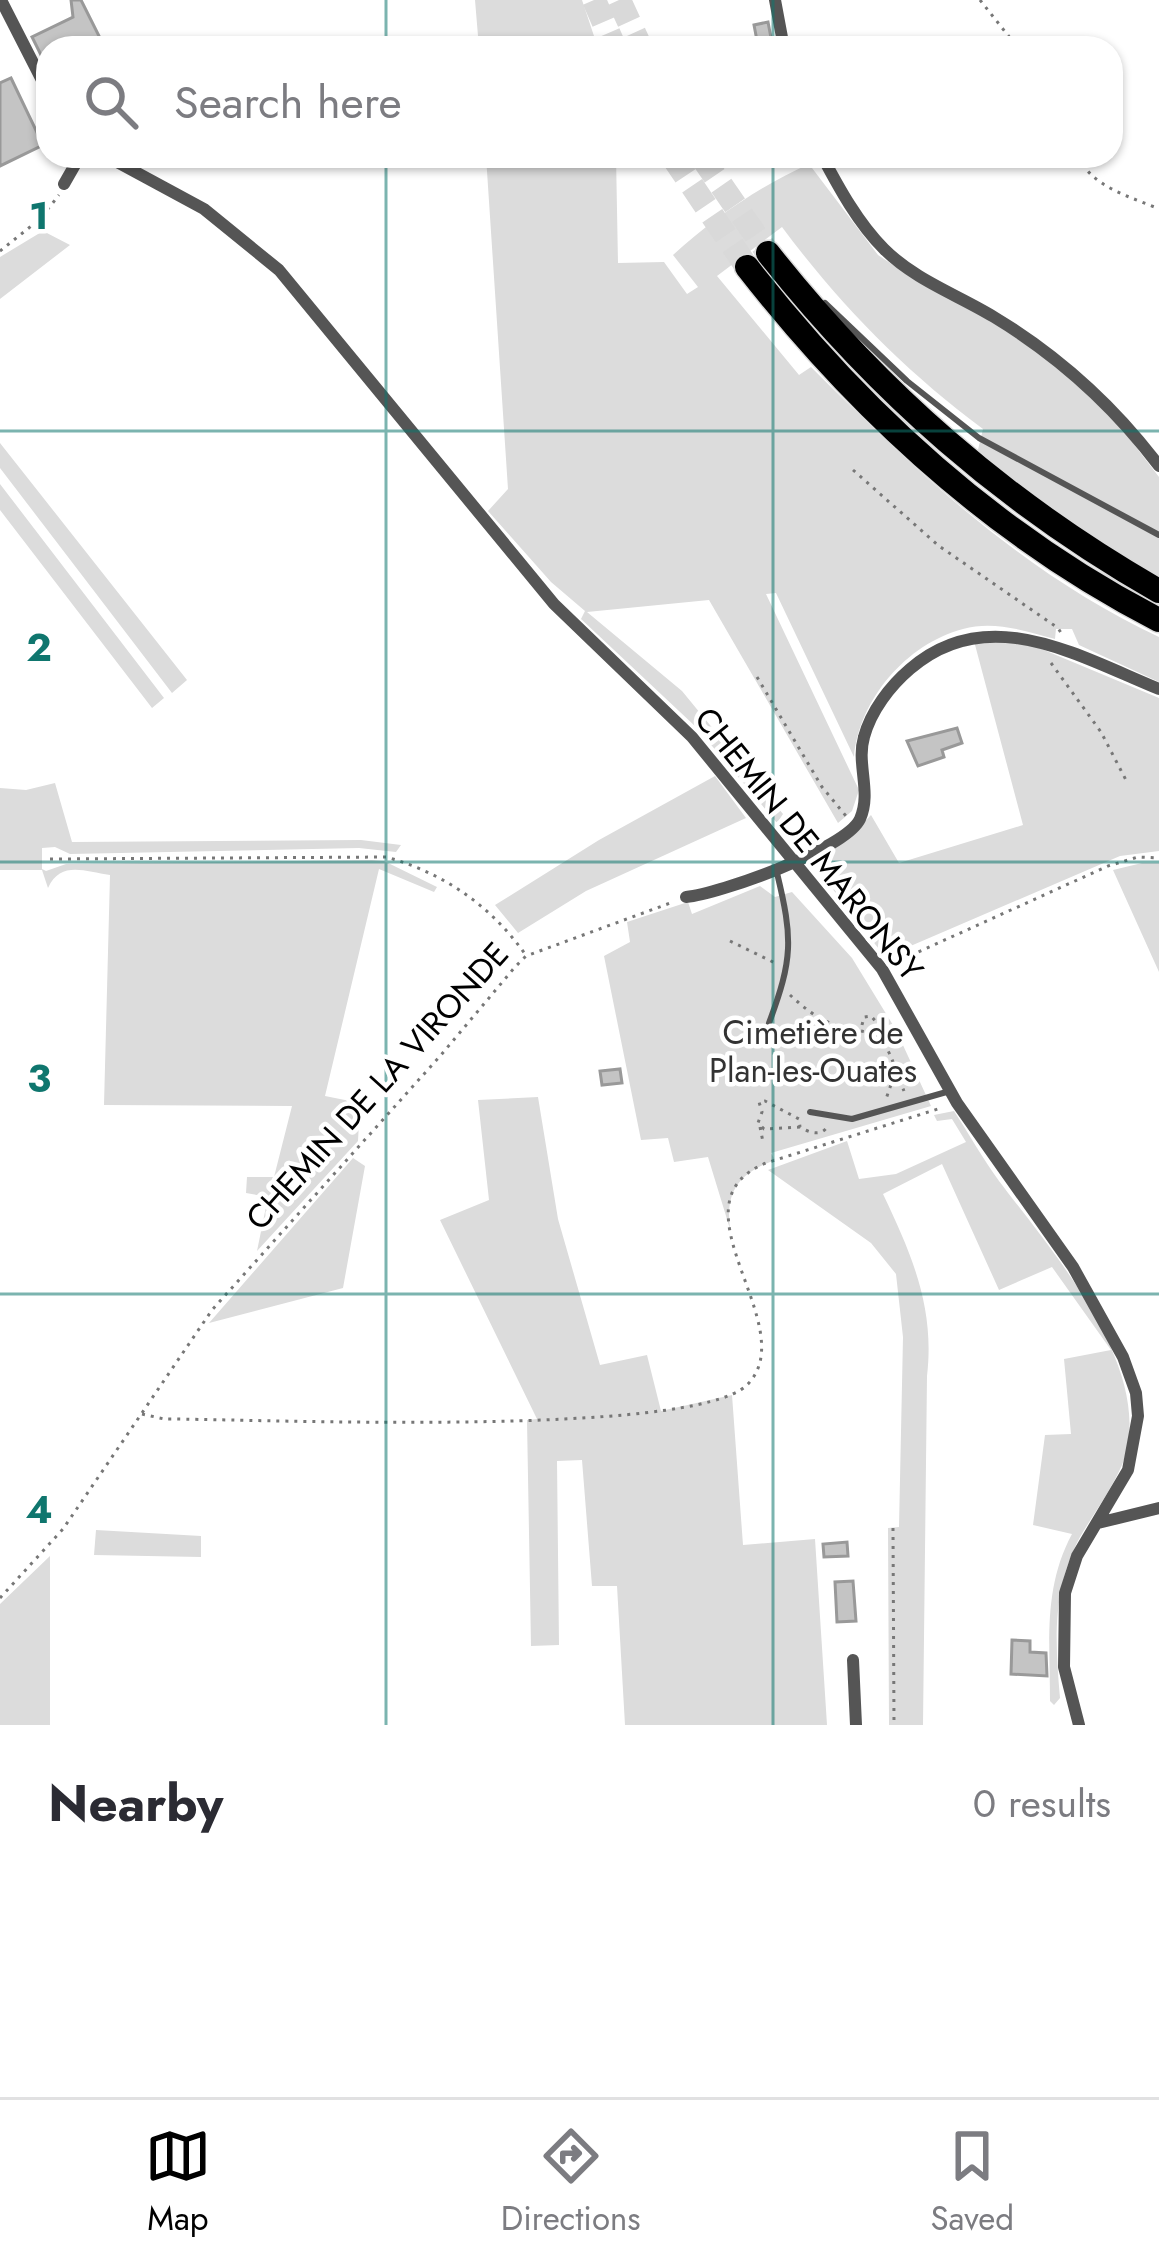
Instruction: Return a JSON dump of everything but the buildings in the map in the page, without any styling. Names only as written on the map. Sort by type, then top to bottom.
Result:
[{"type":"highway","points":[[757,261],[955,452],[1058,530],[1159,591]]},
{"type":"highway","points":[[757,261],[842,380],[938,471],[1031,543],[1159,620]]},
{"type":"street","points":[[1,0],[36,69]]},
{"type":"street","points":[[776,0],[782,36]]},
{"type":"street","points":[[64,184],[73,168]]},
{"type":"street","name":"CHEMIN DE MARONSY","points":[[128,168],[204,209],[279,270],[554,604],[692,736],[882,969],[953,1097],[1073,1267],[1129,1370],[1138,1404],[1136,1442],[1122,1483],[1077,1556],[1064,1610],[1064,1667],[1073,1723]]},
{"type":"street","points":[[829,168],[865,226],[886,250],[911,271],[995,317],[1062,363],[1101,396],[1159,466]]},
{"type":"street","points":[[686,897],[706,895],[776,869],[847,835],[860,819],[866,796],[863,739],[879,706],[907,671],[935,651],[977,635],[1008,635],[1037,641],[1159,689]]},
{"type":"street","points":[[1097,1523],[1159,1508]]},
{"type":"street","points":[[853,1660],[856,1725]]},
{"type":"lane","points":[[757,261],[941,411],[999,449],[1159,535]]},
{"type":"lane","points":[[769,1023],[791,937],[776,869]]},
{"type":"lane","points":[[810,1112],[828,1117],[874,1115],[953,1097]]},
{"type":"path","points":[[980,0],[1008,36]]},
{"type":"path","points":[[1084,168],[1098,181],[1159,209]]},
{"type":"path","points":[[0,251],[40,219],[64,184]]},
{"type":"path","points":[[853,470],[939,546],[1058,628]]},
{"type":"path","points":[[1037,641],[1102,732],[1126,782]]},
{"type":"path","points":[[757,677],[822,787],[842,809]]},
{"type":"path","points":[[50,859],[386,857],[486,907],[526,956]]},
{"type":"path","points":[[882,969],[1125,859],[1159,858]]},
{"type":"path","name":"CHEMIN DE LA VIRONDE","points":[[0,1598],[63,1528],[212,1310],[526,956],[686,897]]},
{"type":"path","points":[[730,940],[786,971]]},
{"type":"path","points":[[782,986],[818,1017],[873,1032],[884,1042],[903,1090],[916,1104]]},
{"type":"path","points":[[861,1028],[862,1020],[871,1016],[877,1023],[873,1032]]},
{"type":"path","points":[[874,1115],[896,1070]]},
{"type":"path","points":[[142,1414],[164,1419],[586,1419],[661,1412],[725,1398],[752,1379],[761,1351],[730,1228],[731,1192],[739,1179],[754,1168],[953,1097]]},
{"type":"path","points":[[763,1142],[758,1135],[761,1100],[799,1119],[800,1127]]},
{"type":"path","points":[[791,1116],[791,1128]]},
{"type":"path","points":[[760,1126],[772,1131],[800,1127],[821,1132],[828,1128],[828,1117]]},
{"type":"path","points":[[893,1528],[894,1725]]},
{"type":"green space","points":[[475,0],[582,0],[594,36],[478,36]]},
{"type":"green space","points":[[487,168],[616,168],[618,263],[664,262],[687,294],[698,287],[673,255],[738,204],[801,168],[812,168],[878,255],[987,318],[1070,375],[1116,421],[1159,477],[1159,576],[1124,558],[977,454],[983,429],[875,336],[782,227],[717,276],[799,375],[811,367],[931,482],[1017,551],[1062,583],[1159,637],[1159,682],[1079,645],[1072,629],[1056,629],[1055,639],[998,626],[963,629],[923,647],[889,677],[865,715],[854,757],[776,593],[766,594],[859,790],[852,811],[838,823],[709,600],[587,612],[682,691],[783,814],[777,823],[696,727],[581,619],[585,611],[551,582],[488,511],[508,489]]},
{"type":"green space","points":[[43,231],[70,245],[0,299],[0,257]]},
{"type":"green space","points":[[0,443],[187,680],[172,693],[0,468]]},
{"type":"green space","points":[[0,484],[164,698],[152,708],[0,510]]},
{"type":"green space","points":[[974,641],[1032,645],[1159,698],[1159,851],[1120,856],[885,957],[815,866],[818,857],[849,838],[871,815],[899,863],[1023,825]]},
{"type":"green space","points":[[715,776],[746,818],[586,891],[518,933],[495,905],[599,840]]},
{"type":"green space","points":[[55,783],[72,842],[361,840],[401,845],[396,852],[359,848],[70,854],[55,847],[42,848],[46,871],[66,864],[372,860],[384,861],[437,887],[434,892],[379,869],[325,1096],[360,1103],[358,1141],[257,1251],[268,1197],[246,1193],[247,1177],[274,1177],[292,1106],[104,1105],[110,875],[67,871],[48,888],[42,870],[0,870],[0,788],[26,790]]},
{"type":"green space","points":[[1159,863],[1159,972],[1113,870]]},
{"type":"green space","name":"Cimetière de Plan-les-Ouates","points":[[760,886],[775,897],[792,892],[852,958],[896,1030],[931,1106],[771,1153],[775,1160],[744,1177],[733,1193],[730,1229],[708,1157],[674,1162],[668,1138],[641,1140],[604,956],[630,942],[627,922],[688,902],[692,914]]},
{"type":"green space","points":[[538,1097],[558,1219],[600,1365],[647,1355],[661,1411],[732,1395],[743,1545],[815,1539],[827,1725],[625,1725],[617,1586],[592,1586],[582,1460],[557,1461],[559,1645],[531,1646],[527,1420],[537,1419],[440,1220],[489,1200],[478,1100]]},
{"type":"green space","points":[[954,1111],[1094,1314],[1113,1352],[1126,1391],[1129,1429],[1122,1465],[1080,1537],[1064,1576],[1057,1636],[1060,1698],[1054,1705],[1050,1701],[1052,1595],[1072,1534],[1033,1525],[1045,1435],[1071,1434],[1064,1359],[1111,1350],[1052,1267],[999,1290],[942,1164],[883,1194],[919,1282],[929,1351],[923,1725],[889,1725],[888,1528],[899,1527],[903,1337],[896,1274],[871,1243],[768,1170],[847,1141],[859,1179],[896,1174],[966,1142],[952,1119],[937,1121],[934,1115]]},
{"type":"green space","points":[[353,1158],[365,1166],[343,1288],[209,1323]]},
{"type":"green space","points":[[96,1530],[201,1536],[201,1557],[94,1555]]},
{"type":"green space","points":[[50,1556],[50,1725],[0,1725],[0,1604]]},
{"type":"tunnel","points":[[594,0],[610,36]]},
{"type":"tunnel","points":[[619,0],[636,36]]},
{"type":"tunnel","points":[[680,168],[747,267]]},
{"type":"tunnel","points":[[709,168],[768,253]]}]
